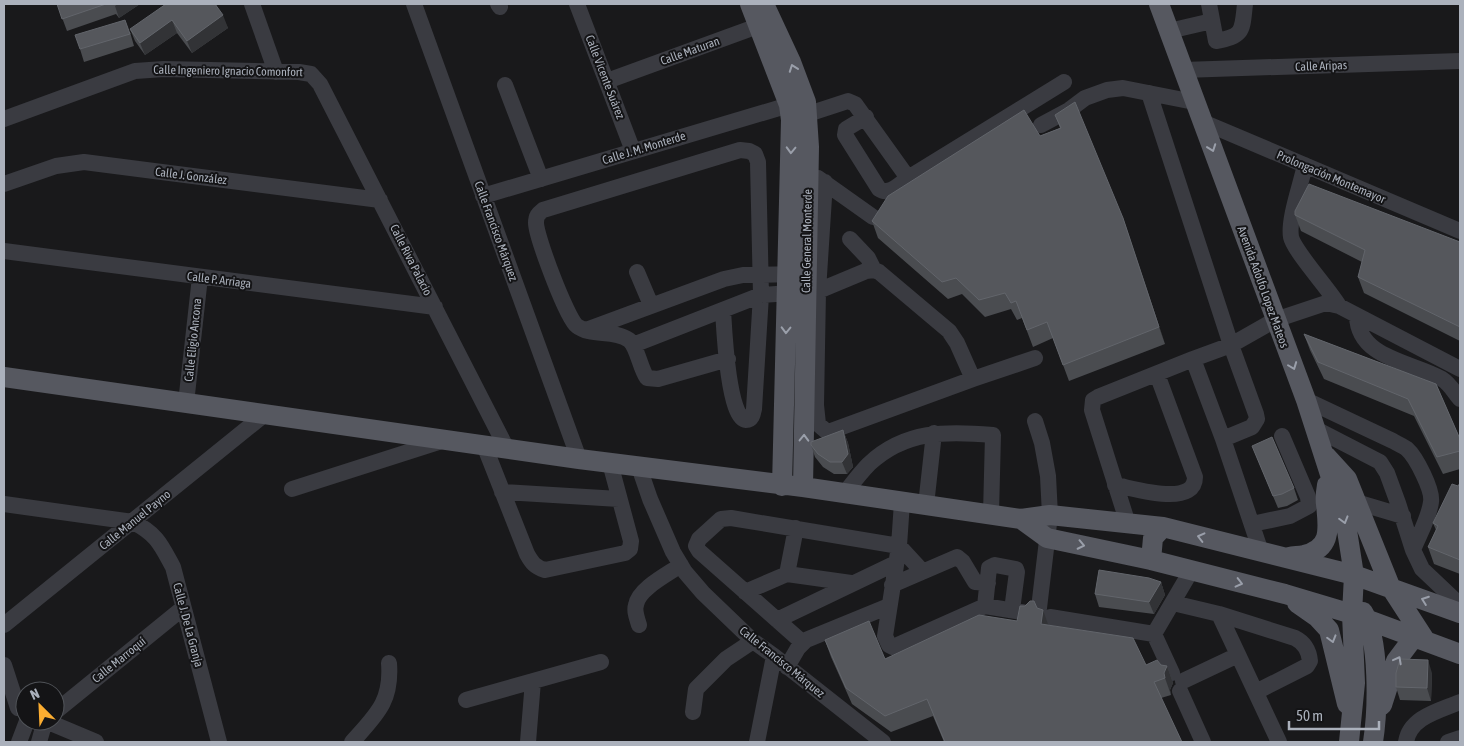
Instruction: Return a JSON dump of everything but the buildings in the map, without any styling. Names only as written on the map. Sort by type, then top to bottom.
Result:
[{"type":"main road","name":"Calle General Monterde","points":[[750,4],[765,17],[798,110],[816,177],[782,486]]},
{"type":"main road","name":"Avenida Adolfo Lopez Mateos","points":[[1159,4],[1322,447],[1346,524],[1358,610]]},
{"type":"main road","name":"Calle General Monterde","points":[[798,110],[804,283],[803,487]]},
{"type":"main road","points":[[4,377],[484,446],[782,486],[803,487],[1021,519],[1050,516],[1163,527],[1334,569],[1390,586],[1460,613]]},
{"type":"main road","points":[[1322,447],[1327,457],[1347,479],[1390,586],[1419,639]]},
{"type":"main road","points":[[1285,558],[1306,555],[1318,549],[1326,539],[1329,524],[1325,502],[1328,470]]},
{"type":"main road","points":[[1021,519],[1047,538],[1151,560],[1285,594],[1358,610],[1419,639],[1460,654]]},
{"type":"main road","points":[[1151,560],[1153,538],[1163,527]]},
{"type":"main road","points":[[1334,569],[1358,610],[1375,657],[1377,719]]},
{"type":"main road","points":[[1285,594],[1317,617],[1329,630],[1350,733]]},
{"type":"main road","points":[[1350,733],[1355,683],[1358,610]]},
{"type":"main road","points":[[1373,742],[1377,719],[1396,661],[1419,639]]},
{"type":"street","points":[[252,4],[276,72]]},
{"type":"street","name":"Calle Francisco Márquez","points":[[414,4],[578,459]]},
{"type":"street","name":"Calle Vicente Suárez","points":[[577,4],[632,151]]},
{"type":"street","points":[[1209,4],[1216,41],[1238,34],[1241,30],[1245,4]]},
{"type":"street","name":"Calle Maturan","points":[[607,81],[765,17]]},
{"type":"street","points":[[1169,31],[1212,21]]},
{"type":"street","name":"Calle Aripas","points":[[1183,70],[1460,61]]},
{"type":"street","name":"Calle Ingeniero Ignacio Comonfort","points":[[4,119],[135,71],[164,69],[304,72],[311,74]]},
{"type":"street","name":"Calle Riva Palacio","points":[[311,74],[320,84],[507,449]]},
{"type":"street","points":[[908,178],[866,118],[846,129],[845,136],[879,189],[883,192],[888,192],[1064,82]]},
{"type":"street","points":[[505,86],[541,179]]},
{"type":"street","points":[[1041,124],[1069,110],[1084,98],[1096,93],[1123,88],[1194,102]]},
{"type":"street","points":[[1149,93],[1257,419],[1252,426],[1223,439]]},
{"type":"street","name":"Calle J. M. Monterde","points":[[483,196],[632,151],[798,110],[848,101],[855,104],[866,118]]},
{"type":"street","name":"Prolongación Montemayor","points":[[1203,122],[1460,231]]},
{"type":"street","points":[[723,310],[734,407],[739,418],[749,420],[754,409],[761,295],[758,162],[755,154],[740,150],[543,210],[538,214],[536,220],[540,238],[566,312],[575,325],[584,331],[622,336],[628,339],[633,344],[643,372],[651,380],[728,359]]},
{"type":"street","name":"Calle J. González","points":[[4,184],[56,166],[84,162],[380,200]]},
{"type":"street","points":[[1306,166],[1290,224],[1291,238],[1298,251],[1329,289],[1339,306]]},
{"type":"street","points":[[816,177],[873,218]]},
{"type":"street","points":[[850,239],[868,258],[874,270]]},
{"type":"street","name":"Calle P. Arriaga","points":[[4,251],[435,307]]},
{"type":"street","points":[[633,344],[761,295],[804,283],[874,270],[879,272],[949,331],[957,343],[972,379]]},
{"type":"street","points":[[637,272],[651,305]]},
{"type":"street","points":[[584,331],[724,279],[761,274],[804,283]]},
{"type":"street","name":"Calle Eligio Ancona","points":[[186,403],[200,277]]},
{"type":"street","points":[[804,283],[818,424],[826,432],[1035,358]]},
{"type":"street","points":[[1128,524],[1092,410],[1094,400],[1098,398],[1231,345],[1275,320],[1326,302],[1339,306],[1460,369]]},
{"type":"street","points":[[1358,316],[1358,326],[1369,346],[1397,361],[1440,378],[1447,383],[1460,399]]},
{"type":"street","points":[[1193,359],[1223,439],[1261,552]]},
{"type":"street","points":[[1116,485],[1163,494],[1181,494],[1194,486],[1195,477],[1157,374]]},
{"type":"street","points":[[1306,400],[1393,441],[1407,449],[1415,458],[1432,500],[1413,550]]},
{"type":"street","name":"Calle Manuel Payno","points":[[4,625],[265,414]]},
{"type":"street","points":[[1032,612],[1050,516],[1048,476],[1042,443],[1035,421]]},
{"type":"street","points":[[1314,428],[1380,462],[1387,474],[1413,550],[1422,570],[1460,605]]},
{"type":"street","points":[[844,494],[869,464],[889,448],[907,439],[934,433],[966,432],[993,435],[991,514]]},
{"type":"street","points":[[926,505],[934,433]]},
{"type":"street","points":[[1252,524],[1290,516],[1309,506],[1308,497],[1282,436]]},
{"type":"street","points":[[292,489],[445,440]]},
{"type":"street","points":[[484,446],[527,554],[537,568],[545,570],[625,554],[630,548],[630,541],[610,463]]},
{"type":"street","name":"Calle Francisco Márquez","points":[[638,467],[673,552],[703,593],[753,642],[774,656],[883,742]]},
{"type":"street","points":[[502,492],[619,499]]},
{"type":"street","points":[[902,502],[899,546],[885,636],[886,641],[893,647],[985,606],[1032,612],[1154,634]]},
{"type":"street","points":[[1356,502],[1402,516]]},
{"type":"street","points":[[4,504],[133,522]]},
{"type":"street","points":[[802,642],[698,551],[696,546],[699,539],[721,519],[726,517],[899,546],[922,572]]},
{"type":"street","name":"Calle J. De La Granja","points":[[133,522],[151,532],[161,544],[173,567],[219,742]]},
{"type":"street","points":[[787,574],[796,528]]},
{"type":"street","points":[[892,585],[956,557],[963,562],[975,582],[988,583]]},
{"type":"street","points":[[777,620],[896,563]]},
{"type":"street","points":[[638,625],[635,607],[638,597],[681,565]]},
{"type":"street","points":[[985,606],[989,568],[995,565],[1016,569],[1032,612]]},
{"type":"street","points":[[1154,634],[1191,570]]},
{"type":"street","points":[[745,592],[787,574],[851,583]]},
{"type":"street","points":[[1173,603],[1219,614],[1296,638],[1305,645],[1310,655],[1310,661],[1307,666],[1256,692]]},
{"type":"street","points":[[787,667],[802,642],[889,606]]},
{"type":"street","name":"Calle Marroquí","points":[[65,704],[183,608]]},
{"type":"street","points":[[1219,614],[1280,742]]},
{"type":"street","points":[[1154,634],[1178,682],[1204,742]]},
{"type":"street","points":[[694,712],[696,689],[726,659],[753,642]]},
{"type":"street","points":[[1178,682],[1238,655]]},
{"type":"street","points":[[757,742],[774,656]]},
{"type":"street","points":[[466,700],[601,662]]},
{"type":"street","points":[[352,742],[375,717],[384,703],[390,679],[389,663]]},
{"type":"street","points":[[4,665],[15,701]]},
{"type":"street","points":[[528,742],[533,681]]},
{"type":"street","points":[[1406,742],[1408,732],[1415,723],[1460,702]]},
{"type":"street","points":[[65,729],[96,742]]},
{"type":"street","points":[[1448,742],[1460,738]]}]
